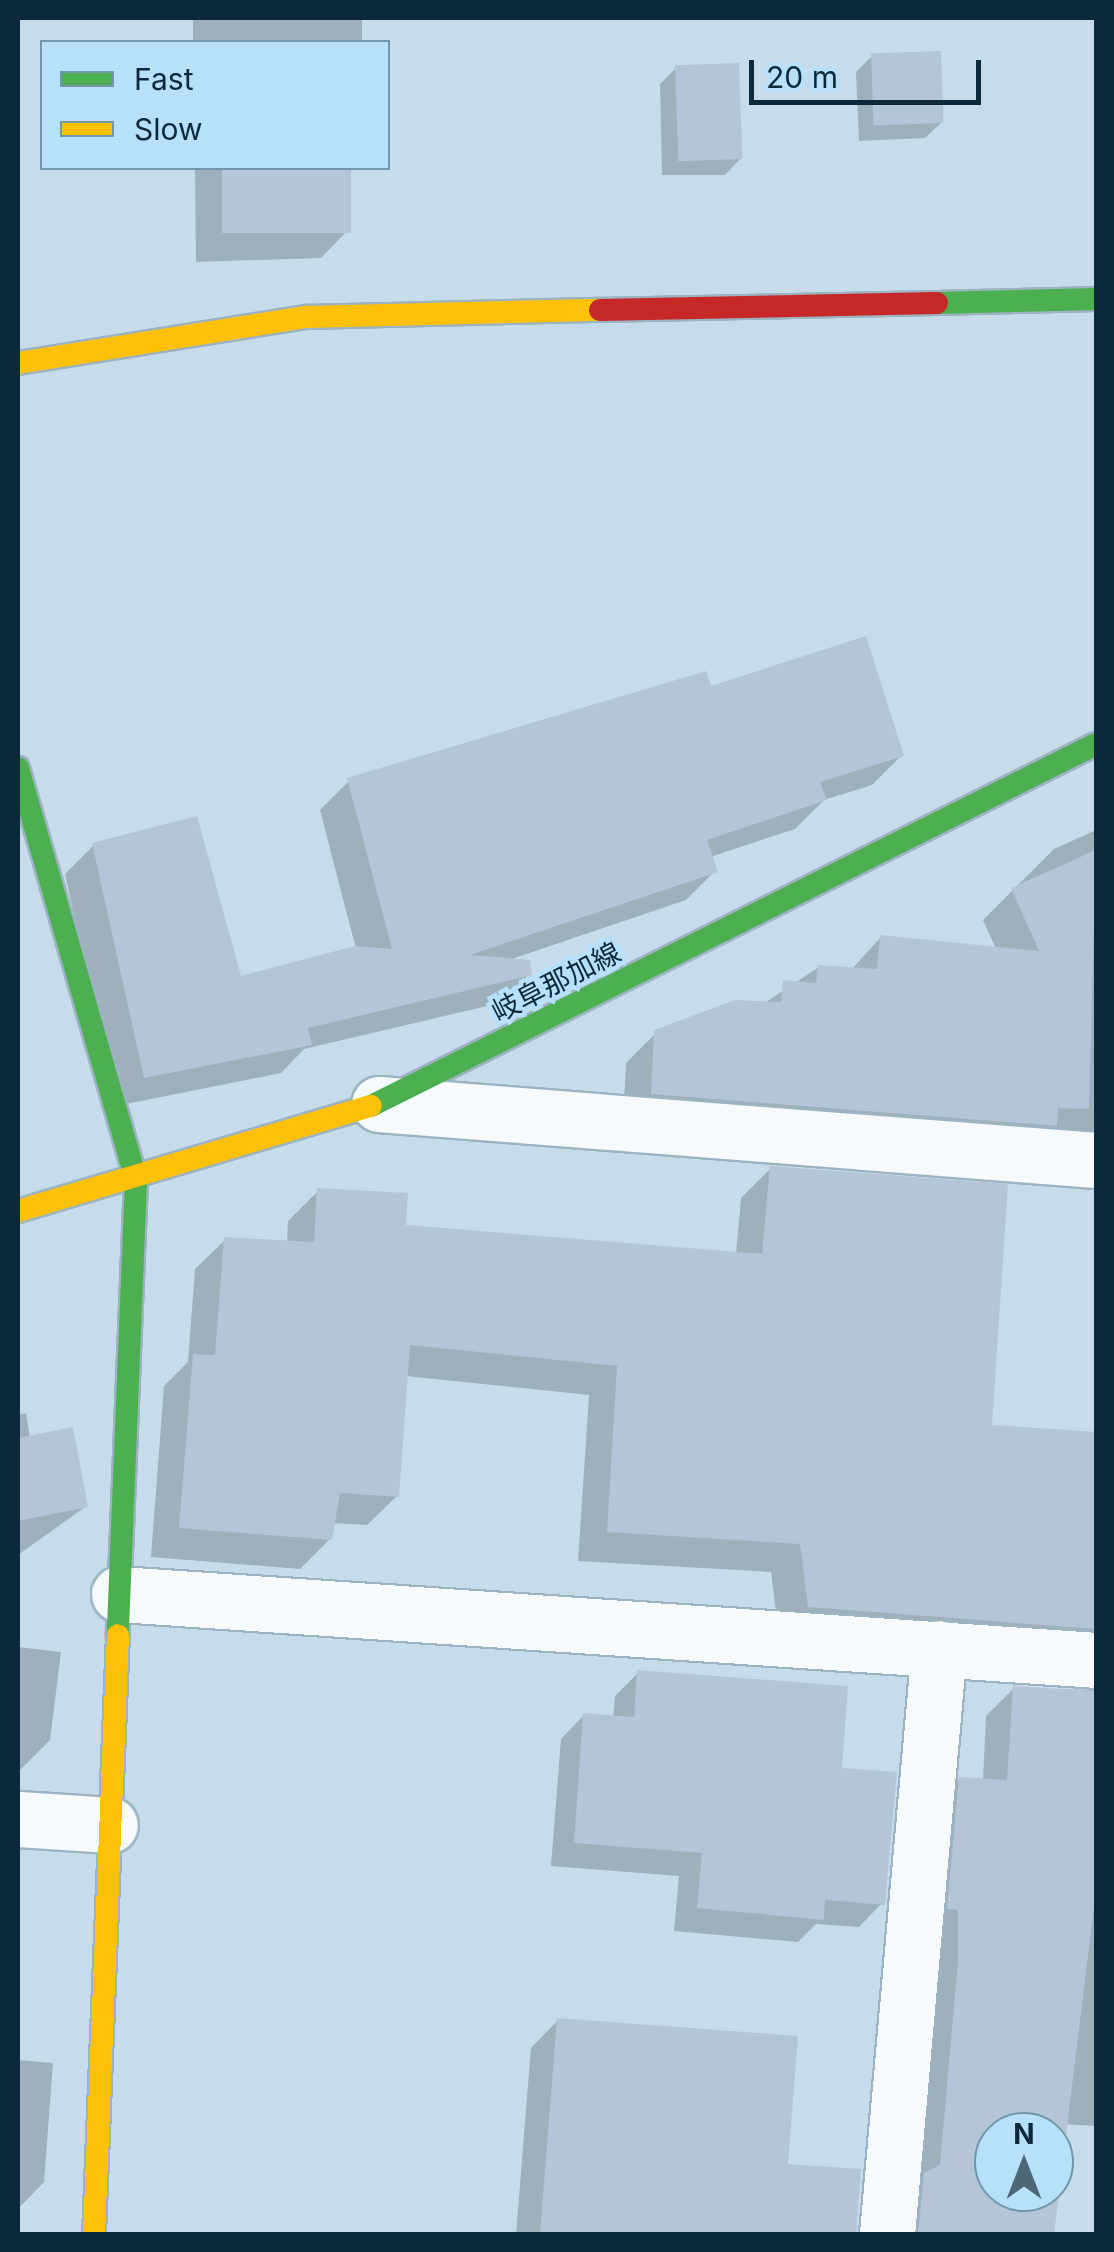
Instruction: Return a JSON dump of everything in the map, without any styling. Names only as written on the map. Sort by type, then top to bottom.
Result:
[{"type":"street","points":[[18,363],[306,317],[1096,299]]},
{"type":"street","name":"岐阜那加線","points":[[18,1211],[136,1180],[379,1104],[1096,744]]},
{"type":"street","points":[[18,768],[136,1180],[94,2234]]},
{"type":"street","points":[[379,1104],[1096,1160]]},
{"type":"street","points":[[119,1594],[1096,1660]]},
{"type":"street","points":[[888,2234],[939,1648]]},
{"type":"street","points":[[18,1819],[110,1825]]},
{"type":"building","points":[[941,51],[944,123],[874,125],[871,53]]},
{"type":"building","points":[[739,63],[742,159],[678,161],[675,65]]},
{"type":"building","points":[[222,170],[351,170],[351,233],[222,233]]},
{"type":"building","points":[[866,636],[904,756],[820,782],[827,800],[707,840],[718,872],[470,955],[530,960],[532,975],[308,1028],[312,1045],[144,1078],[92,843],[197,816],[241,976],[355,946],[392,949],[347,778],[706,671],[711,686]]},
{"type":"building","points":[[1096,850],[1089,1109],[1058,1108],[1057,1126],[651,1094],[654,1030],[735,1000],[781,1002],[783,980],[816,983],[818,965],[877,969],[880,935],[1039,951],[1011,888]]},
{"type":"building","points":[[770,1166],[1008,1184],[992,1425],[1096,1432],[1096,1629],[808,1607],[800,1544],[607,1532],[617,1366],[410,1345],[399,1497],[340,1493],[332,1540],[179,1528],[193,1354],[215,1355],[224,1237],[314,1242],[317,1188],[408,1193],[406,1225],[762,1254]]},
{"type":"building","points":[[73,1427],[88,1507],[18,1521],[18,1438]]},
{"type":"building","points":[[637,1670],[848,1686],[842,1768],[897,1772],[885,1905],[825,1900],[824,1920],[697,1908],[702,1853],[574,1843],[583,1713],[634,1717]]},
{"type":"building","points":[[1013,1686],[1096,1691],[1096,1890],[1069,2112],[974,2112],[974,2212],[1057,2212],[1054,2234],[918,2234],[924,2173],[940,2165],[958,1961],[958,1910],[947,1909],[959,1777],[1007,1780]]},
{"type":"building","points":[[557,2018],[798,2036],[788,2164],[861,2169],[856,2234],[540,2234]]},
{"type":"traffic: fast","points":[[937,303],[1096,299]]},
{"type":"traffic: fast","points":[[371,1106],[1096,744]]},
{"type":"traffic: fast","points":[[18,768],[136,1180],[118,1635]]},
{"type":"traffic: slow","points":[[18,363],[306,317],[600,310]]},
{"type":"traffic: slow","points":[[18,1211],[371,1106]]},
{"type":"traffic: slow","points":[[94,2234],[118,1635]]},
{"type":"traffic: jam","points":[[600,310],[937,303]]}]
